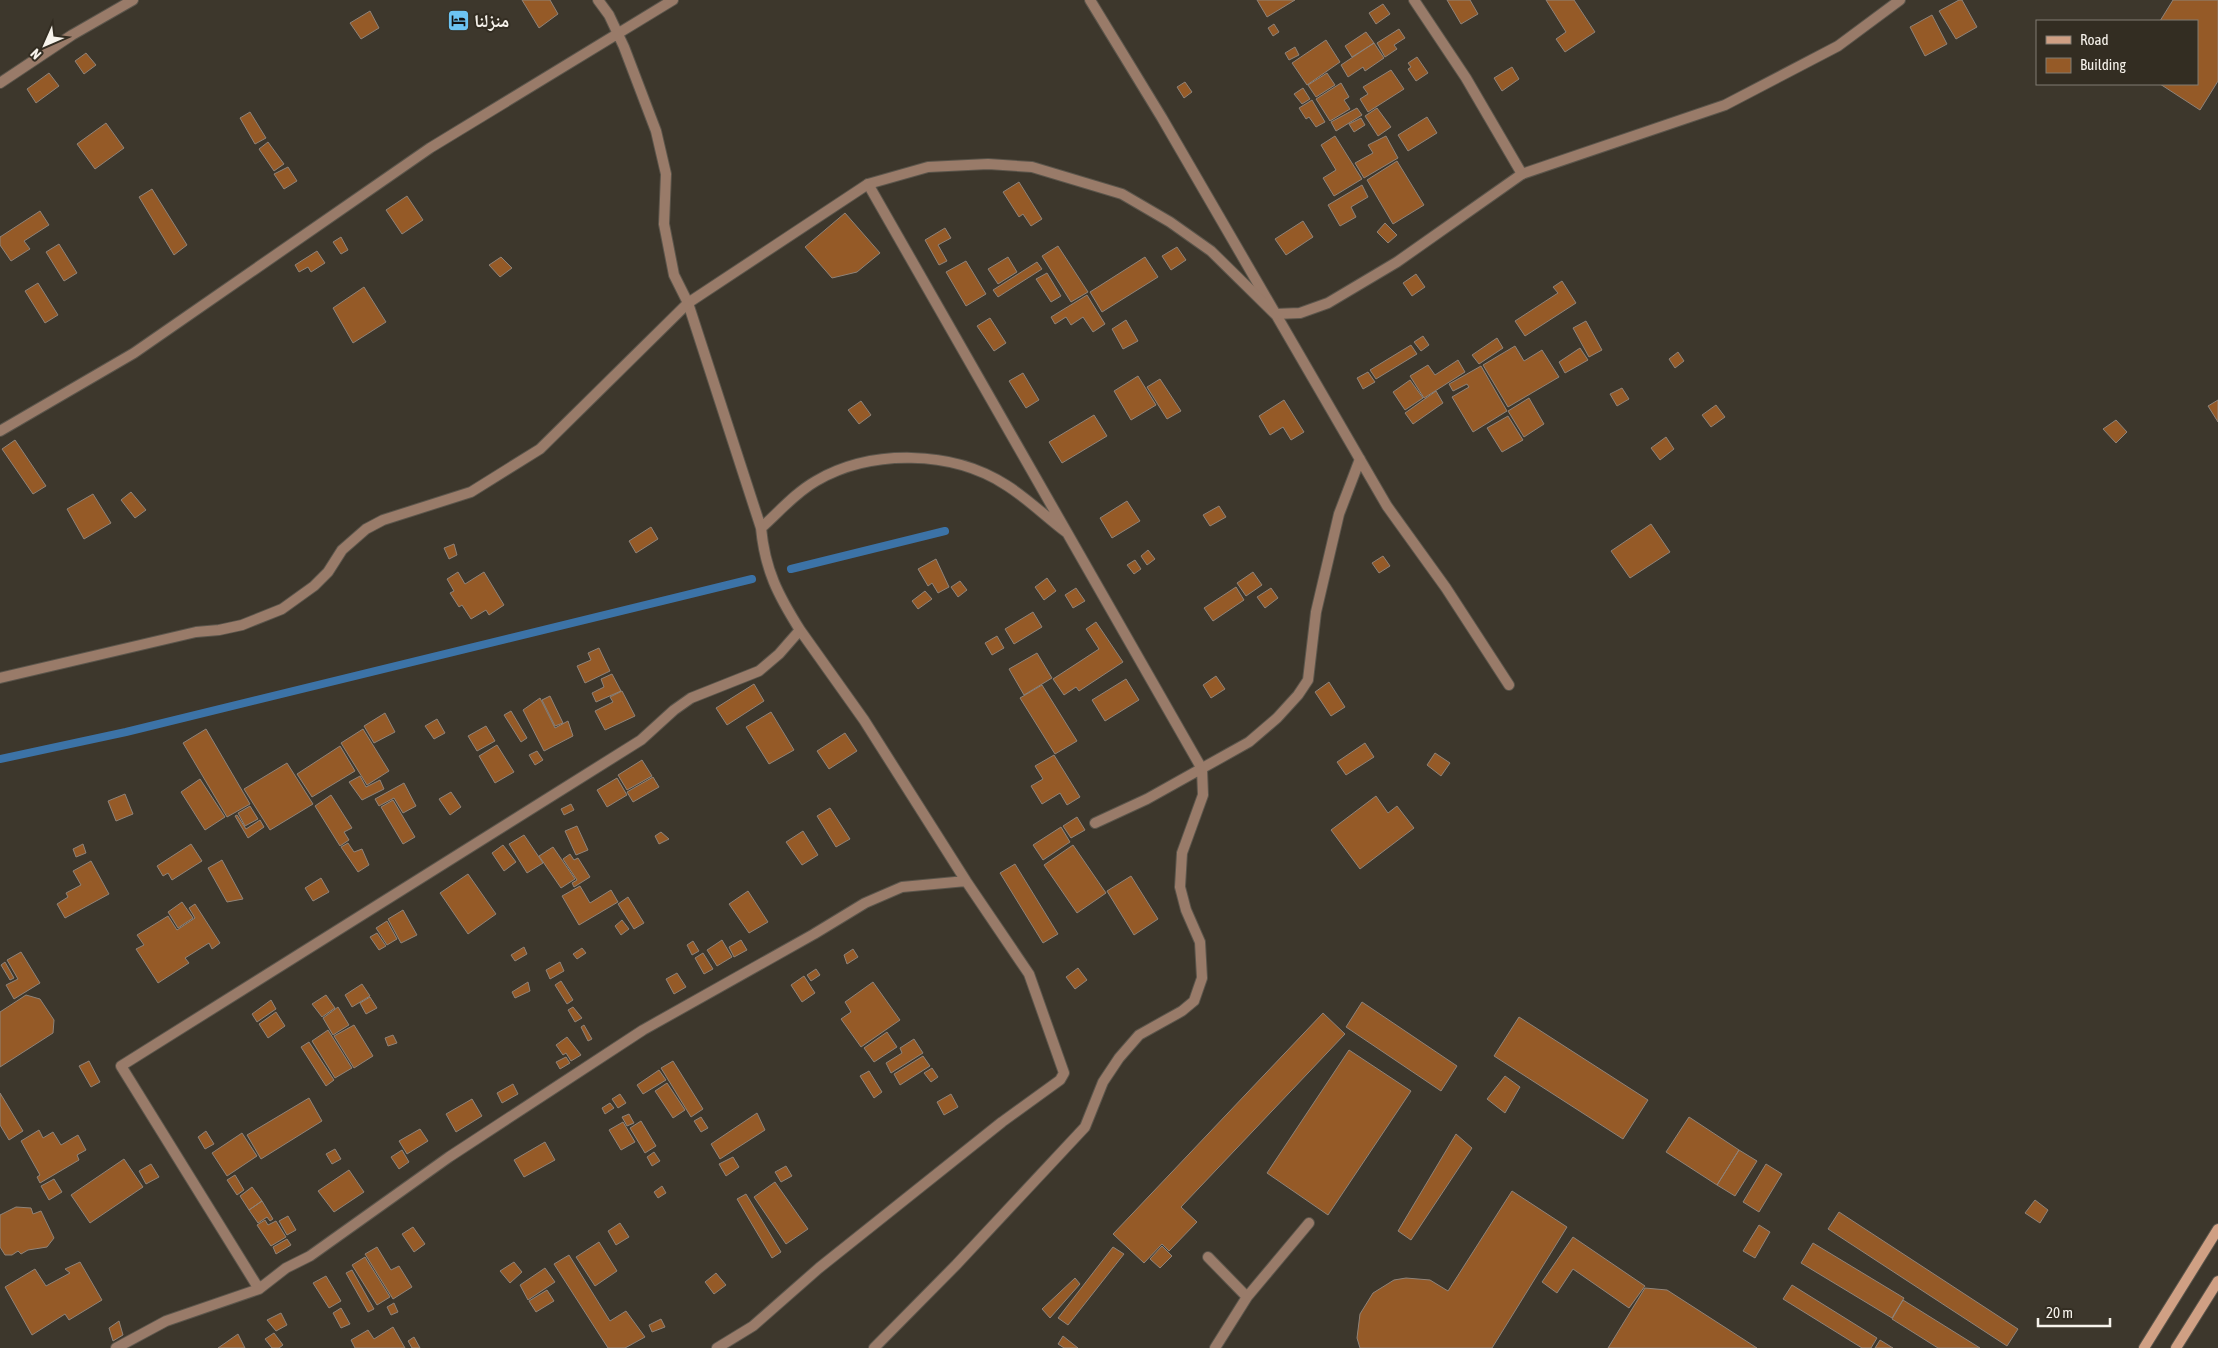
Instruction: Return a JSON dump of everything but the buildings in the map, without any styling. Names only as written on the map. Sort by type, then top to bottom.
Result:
[{"type":"main road","points":[[2144,1348],[2218,1229]]},
{"type":"main road","points":[[2176,1348],[2218,1281]]},
{"type":"street","points":[[0,83],[72,35],[133,0]]},
{"type":"street","points":[[598,0],[618,33],[656,131],[666,174],[664,224],[674,275],[688,303],[761,528],[764,554],[773,584],[800,630],[864,720],[966,880],[1029,974],[1062,1063],[1063,1077],[1002,1122],[819,1268],[753,1326],[718,1348]]},
{"type":"street","points":[[0,431],[134,353],[430,148],[673,0]]},
{"type":"street","points":[[1090,0],[1162,118],[1387,506],[1446,588],[1509,685]]},
{"type":"street","points":[[1414,0],[1466,78],[1522,174]]},
{"type":"street","points":[[0,678],[196,632],[242,625],[282,609],[314,586],[328,572],[342,550],[366,529],[383,520],[471,492],[540,450],[688,303],[868,184],[928,167],[988,164],[1032,167],[1122,194],[1170,222],[1211,252],[1275,314],[1300,312],[1328,303],[1397,262],[1522,174],[1725,106],[1838,46],[1900,0]]},
{"type":"street","points":[[868,184],[1202,769],[1203,795],[1182,853],[1180,887],[1186,910],[1200,942],[1202,978],[1194,1000],[1182,1011],[1140,1035],[1119,1058],[1103,1082],[1085,1127],[956,1265],[874,1348]]},
{"type":"street","points":[[761,528],[816,481],[863,462],[895,458],[932,459],[975,470],[1006,484],[1070,536]]},
{"type":"street","points":[[1096,823],[1147,799],[1249,742],[1277,718],[1298,695],[1308,680],[1316,612],[1339,514],[1360,459]]},
{"type":"street","points":[[259,1289],[121,1066],[641,740],[674,710],[691,698],[759,671],[779,654],[800,630]]},
{"type":"street","points":[[116,1348],[166,1321],[259,1289],[286,1268],[310,1256],[449,1157],[643,1030],[814,934],[865,903],[902,887],[966,880]]},
{"type":"street","points":[[1215,1348],[1246,1298],[1309,1223]]},
{"type":"street","points":[[1208,1257],[1246,1298]]},
{"type":"waterway","points":[[791,569],[945,531]]},
{"type":"waterway","points":[[0,759],[126,732],[752,579]]},
{"type":"place","name":"منزلنا","points":[[458,21]]}]
